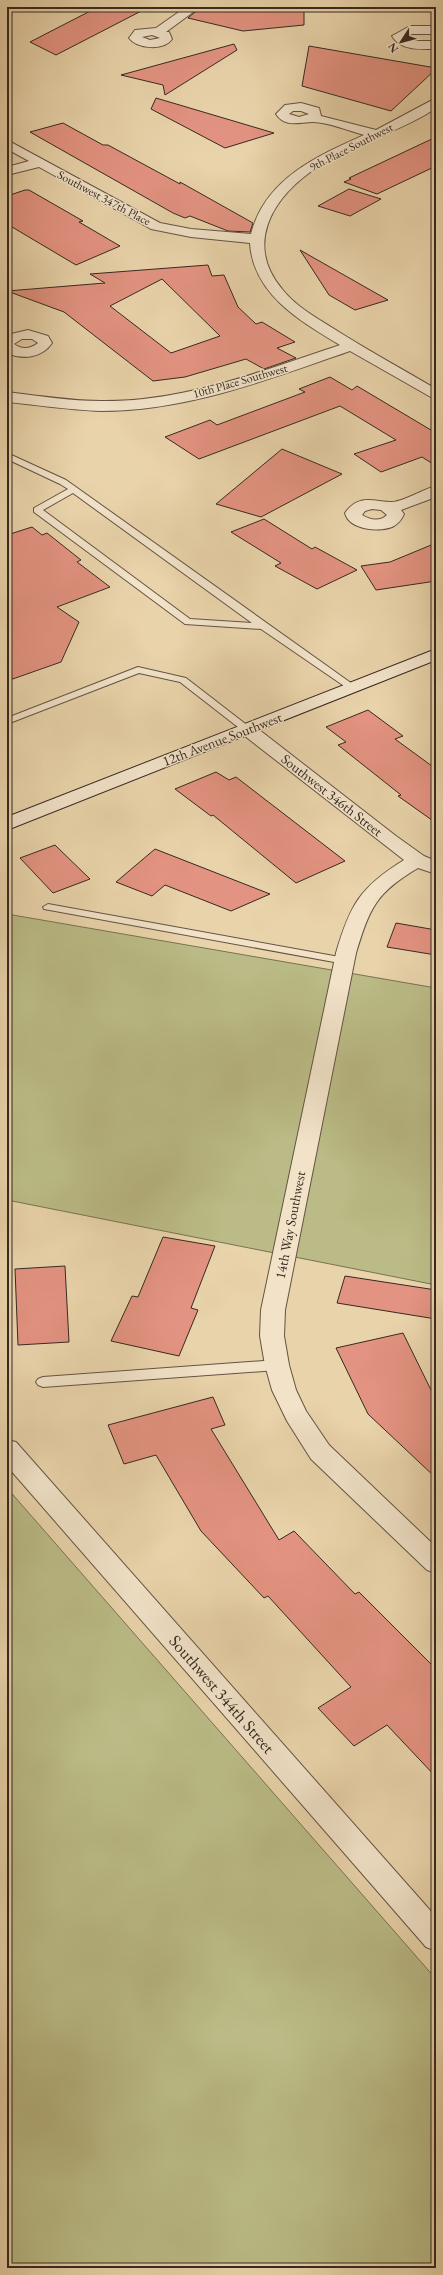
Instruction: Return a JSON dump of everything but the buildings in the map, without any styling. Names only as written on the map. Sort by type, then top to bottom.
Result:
[{"type":"street","points":[[158,32],[194,7]]},
{"type":"street","points":[[436,30],[410,30],[398,36],[401,41],[406,43],[436,45]]},
{"type":"street","name":"9th Place Southwest","points":[[436,102],[427,109],[326,157],[288,183],[267,209],[258,225],[256,239],[258,257],[264,273],[276,292],[294,310],[351,346],[436,395]]},
{"type":"street","points":[[313,118],[375,134]]},
{"type":"street","name":"Southwest 347th Place","points":[[7,144],[156,226],[191,234],[256,239]]},
{"type":"street","points":[[7,171],[38,162]]},
{"type":"street","points":[[7,342],[13,337],[26,334],[38,336],[45,340],[44,346],[37,350],[12,353]]},
{"type":"street","name":"10th Place Southwest","points":[[7,397],[100,406],[168,400],[209,392],[351,346]]},
{"type":"street","points":[[391,508],[436,491]]},
{"type":"street","name":"12th Avenue Southwest","points":[[7,824],[436,654]]},
{"type":"street","name":"Southwest 346th Street","points":[[247,730],[426,864]]},
{"type":"street","name":"14th Way Southwest","points":[[426,864],[389,877],[367,897],[355,923],[345,960],[273,1310],[272,1336],[277,1365],[284,1390],[296,1415],[320,1452],[436,1564]]},
{"type":"street","name":"Southwest 344th Street","points":[[7,1450],[436,1938]]},
{"type":"lane","points":[[7,456],[63,482],[263,626],[353,688]]},
{"type":"lane","points":[[73,490],[37,510],[188,622],[263,626]]},
{"type":"lane","points":[[7,721],[138,670],[183,680],[247,730]]},
{"type":"lane","points":[[48,907],[345,960]]},
{"type":"lane","points":[[43,1382],[277,1365]]},
{"type":"green space","points":[[7,914],[436,988],[436,1285],[7,1200]]},
{"type":"green space","points":[[7,1488],[436,1979],[436,2268],[7,2268]]}]
